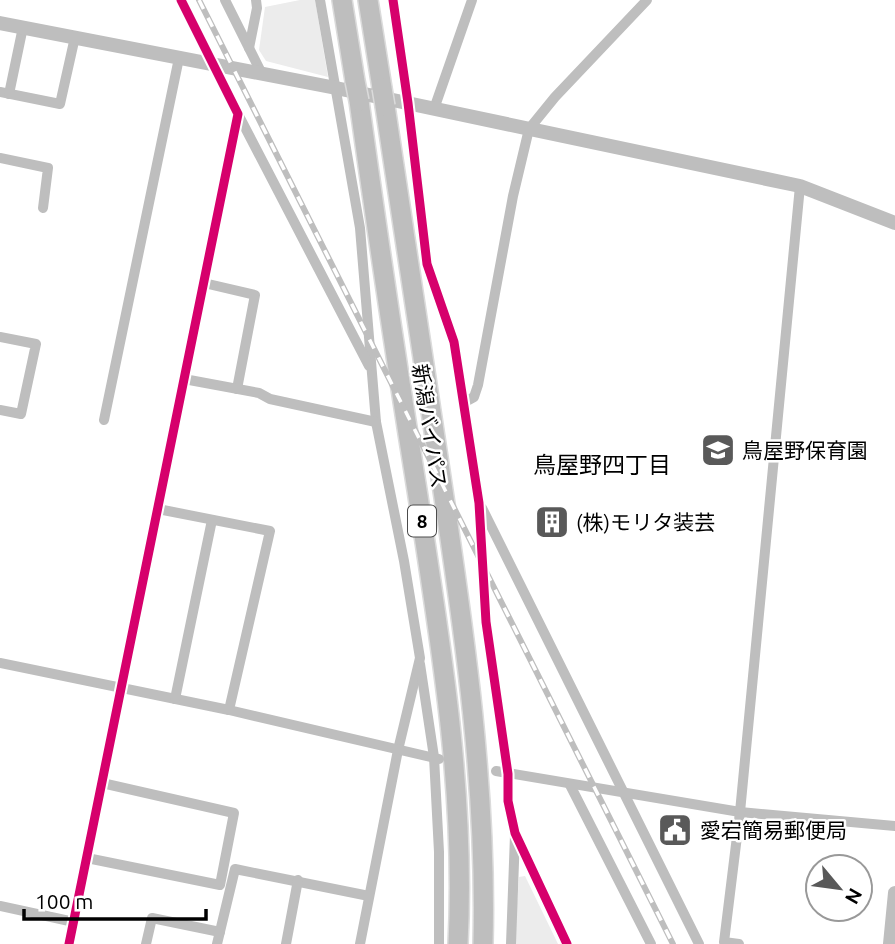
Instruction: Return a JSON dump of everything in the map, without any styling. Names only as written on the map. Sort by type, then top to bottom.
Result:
[{"type":"highway","name":"新潟バイパス","points":[[342,0],[350,90],[387,302],[439,634],[452,736],[458,944]]},
{"type":"highway","name":"新潟バイパス","points":[[368,0],[467,643],[477,741],[482,838],[483,944]]},
{"type":"street","points":[[181,0],[371,371]]},
{"type":"street","points":[[225,0],[262,74]]},
{"type":"street","points":[[249,48],[257,8],[256,0]]},
{"type":"street","points":[[320,0],[350,90],[376,422],[404,561],[436,758],[439,944]]},
{"type":"street","points":[[393,0],[427,264],[454,342],[479,503],[486,622],[508,774],[508,801],[515,833],[568,944]]},
{"type":"street","points":[[434,109],[472,0]]},
{"type":"street","points":[[463,403],[474,397],[478,385],[513,196],[529,129],[555,97],[647,0]]},
{"type":"street","points":[[0,23],[350,90],[800,186],[895,223]]},
{"type":"street","points":[[23,27],[4,93],[60,104],[75,37]]},
{"type":"street","points":[[104,420],[179,58]]},
{"type":"street","points":[[69,944],[238,114]]},
{"type":"street","points":[[0,158],[48,168],[43,208]]},
{"type":"street","points":[[739,944],[724,942],[740,812],[800,186]]},
{"type":"street","points":[[204,284],[255,295],[237,389]]},
{"type":"street","points":[[0,337],[36,344],[21,414],[0,410]]},
{"type":"street","points":[[184,379],[259,393],[270,399],[376,422]]},
{"type":"street","points":[[479,503],[699,944]]},
{"type":"street","points":[[158,509],[270,531],[229,710]]},
{"type":"street","points":[[175,699],[212,520]]},
{"type":"street","points":[[360,944],[398,750],[420,658]]},
{"type":"street","points":[[0,663],[229,710],[436,758]]},
{"type":"street","points":[[496,771],[740,812],[895,826]]},
{"type":"street","points":[[87,858],[220,885],[234,813],[102,783]]},
{"type":"street","points":[[570,785],[651,944]]},
{"type":"street","points":[[512,944],[515,833]]},
{"type":"street","points":[[217,944],[235,869],[369,896]]},
{"type":"street","points":[[286,944],[299,880]]},
{"type":"street","points":[[890,944],[895,893]]},
{"type":"street","points":[[0,906],[74,922]]},
{"type":"street","points":[[146,944],[152,918],[220,932]]},
{"type":"shaded area","points":[[315,0],[328,77],[266,61],[259,50],[265,7]]},
{"type":"shaded area","points":[[525,876],[558,944],[514,944],[519,877]]},
{"type":"railway","points":[[199,0],[673,944]]},
{"type":"cycle path","points":[[69,944],[238,114],[181,0]]},
{"type":"cycle path","points":[[393,0],[427,264],[454,342],[479,503],[486,622],[508,774],[508,801],[515,833],[567,944]]},
{"type":"place","name":"鳥屋野保育園","points":[[718,450]]},
{"type":"place","name":"(株)モリタ装芸","points":[[552,522]]},
{"type":"place","name":"愛宕簡易郵便局","points":[[675,830]]},
{"type":"district","name":"鳥屋野四丁目","points":[[602,464]]}]
